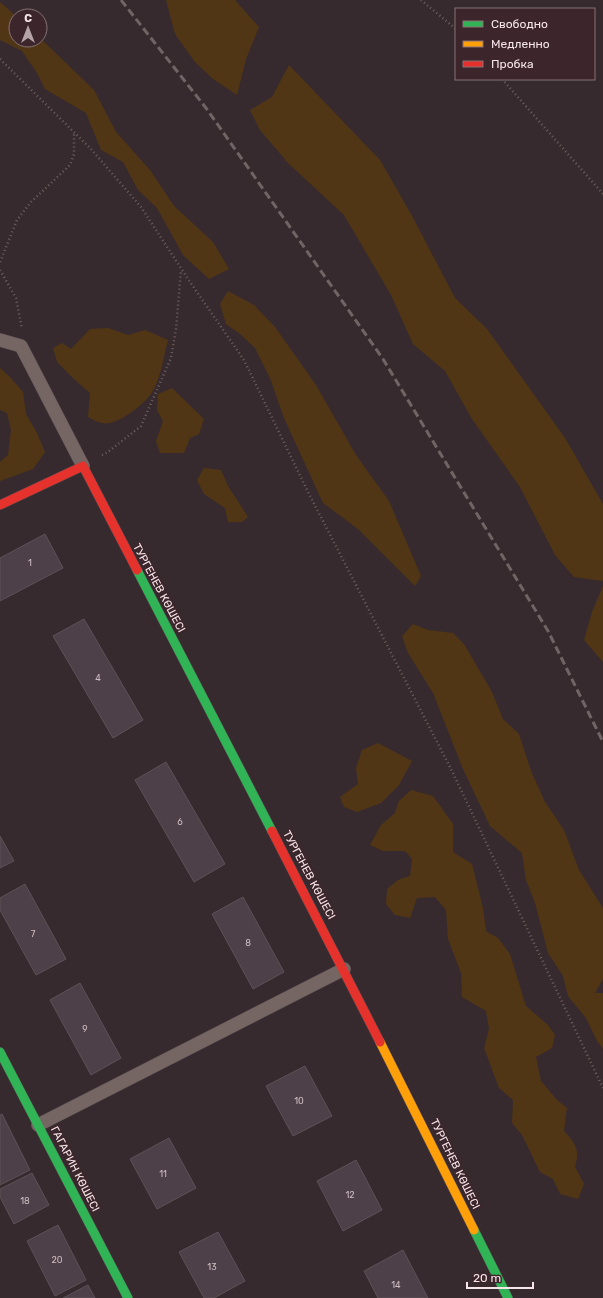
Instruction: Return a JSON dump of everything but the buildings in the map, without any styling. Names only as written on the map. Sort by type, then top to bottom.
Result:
[{"type":"street","points":[[0,505],[82,466]]},
{"type":"street","name":"ТУРГЕНЕВ КӨШЕСІ","points":[[82,466],[344,969],[508,1298]]},
{"type":"street","name":"ГАГАРИН КӨШЕСІ","points":[[0,1052],[128,1298]]},
{"type":"lane","points":[[0,340],[21,346],[82,466]]},
{"type":"lane","points":[[38,1125],[344,969]]},
{"type":"path","points":[[421,0],[455,28]]},
{"type":"path","points":[[0,59],[91,149],[141,207],[244,360],[312,499],[452,771],[603,1088]]},
{"type":"path","points":[[503,80],[603,194]]},
{"type":"path","points":[[0,262],[17,220],[31,202],[70,165],[74,154],[74,132]]},
{"type":"path","points":[[0,270],[16,298],[22,326],[21,346]]},
{"type":"path","points":[[82,466],[108,452],[141,426],[171,358],[176,329],[182,270]]},
{"type":"shaded area","points":[[166,0],[235,0],[259,27],[246,59],[237,95],[213,79],[195,62],[175,34]]},
{"type":"shaded area","points":[[0,2],[8,9],[8,44],[0,40]]},
{"type":"shaded area","points":[[48,46],[94,90],[116,132],[150,170],[174,206],[213,242],[229,269],[209,279],[183,255],[157,208],[138,190],[123,162],[101,150],[86,113],[45,89],[37,73],[22,51],[16,48],[48,48]]},
{"type":"shaded area","points":[[289,65],[380,160],[411,214],[455,298],[487,329],[565,438],[603,504],[603,581],[574,577],[555,555],[520,487],[472,419],[445,371],[413,344],[391,295],[344,215],[288,163],[260,130],[250,110],[272,97]]},
{"type":"shaded area","points":[[228,291],[254,305],[275,327],[316,385],[356,455],[389,501],[421,576],[415,586],[358,529],[323,503],[284,418],[270,378],[255,348],[240,334],[226,324],[220,304]]},
{"type":"shaded area","points":[[108,328],[128,335],[145,330],[168,340],[157,383],[147,399],[136,409],[122,418],[114,422],[100,423],[88,417],[90,393],[57,362],[53,348],[62,343],[71,349],[90,329]]},
{"type":"shaded area","points":[[0,368],[23,392],[26,414],[37,433],[45,452],[33,469],[0,481],[0,462],[8,455],[11,430],[7,413],[0,410]]},
{"type":"shaded area","points":[[172,388],[204,419],[199,434],[190,438],[184,453],[160,453],[156,441],[163,421],[157,410],[158,394]]},
{"type":"shaded area","points":[[204,468],[221,470],[228,486],[248,517],[242,522],[228,522],[225,508],[204,494],[197,480]]},
{"type":"shaded area","points":[[603,586],[603,662],[584,640],[592,612]]},
{"type":"shaded area","points":[[413,624],[428,630],[453,633],[464,644],[492,692],[503,719],[519,734],[531,771],[545,802],[564,830],[579,870],[603,908],[603,979],[595,993],[603,993],[603,1049],[597,1041],[586,1018],[568,996],[563,976],[548,953],[535,903],[526,880],[522,853],[490,826],[463,769],[433,693],[408,653],[402,636]]},
{"type":"shaded area","points":[[378,743],[412,761],[399,785],[381,803],[357,812],[344,807],[340,797],[358,784],[356,768],[362,750]]},
{"type":"shaded area","points":[[411,790],[433,796],[453,824],[453,852],[472,864],[483,908],[486,931],[498,938],[510,954],[526,1006],[548,1025],[555,1035],[552,1048],[536,1057],[541,1081],[557,1100],[567,1108],[564,1131],[576,1148],[577,1156],[575,1167],[584,1184],[578,1199],[560,1194],[553,1179],[540,1172],[522,1135],[512,1123],[513,1100],[499,1088],[484,1048],[489,1029],[486,1011],[462,997],[461,973],[448,939],[446,910],[435,897],[417,898],[410,918],[395,915],[386,904],[387,889],[398,880],[410,876],[412,859],[405,851],[383,851],[370,845],[381,825],[395,813],[399,801]]},
{"type":"railway","points":[[121,0],[206,108],[383,359],[548,631],[603,742]]},
{"type":"traffic: fast","points":[[137,570],[272,831]]},
{"type":"traffic: fast","points":[[0,1052],[128,1298]]},
{"type":"traffic: fast","points":[[474,1230],[508,1298]]},
{"type":"traffic: slow","points":[[380,1042],[474,1230]]},
{"type":"traffic: jam","points":[[0,505],[83,466],[137,570]]},
{"type":"traffic: jam","points":[[272,831],[380,1042]]}]
